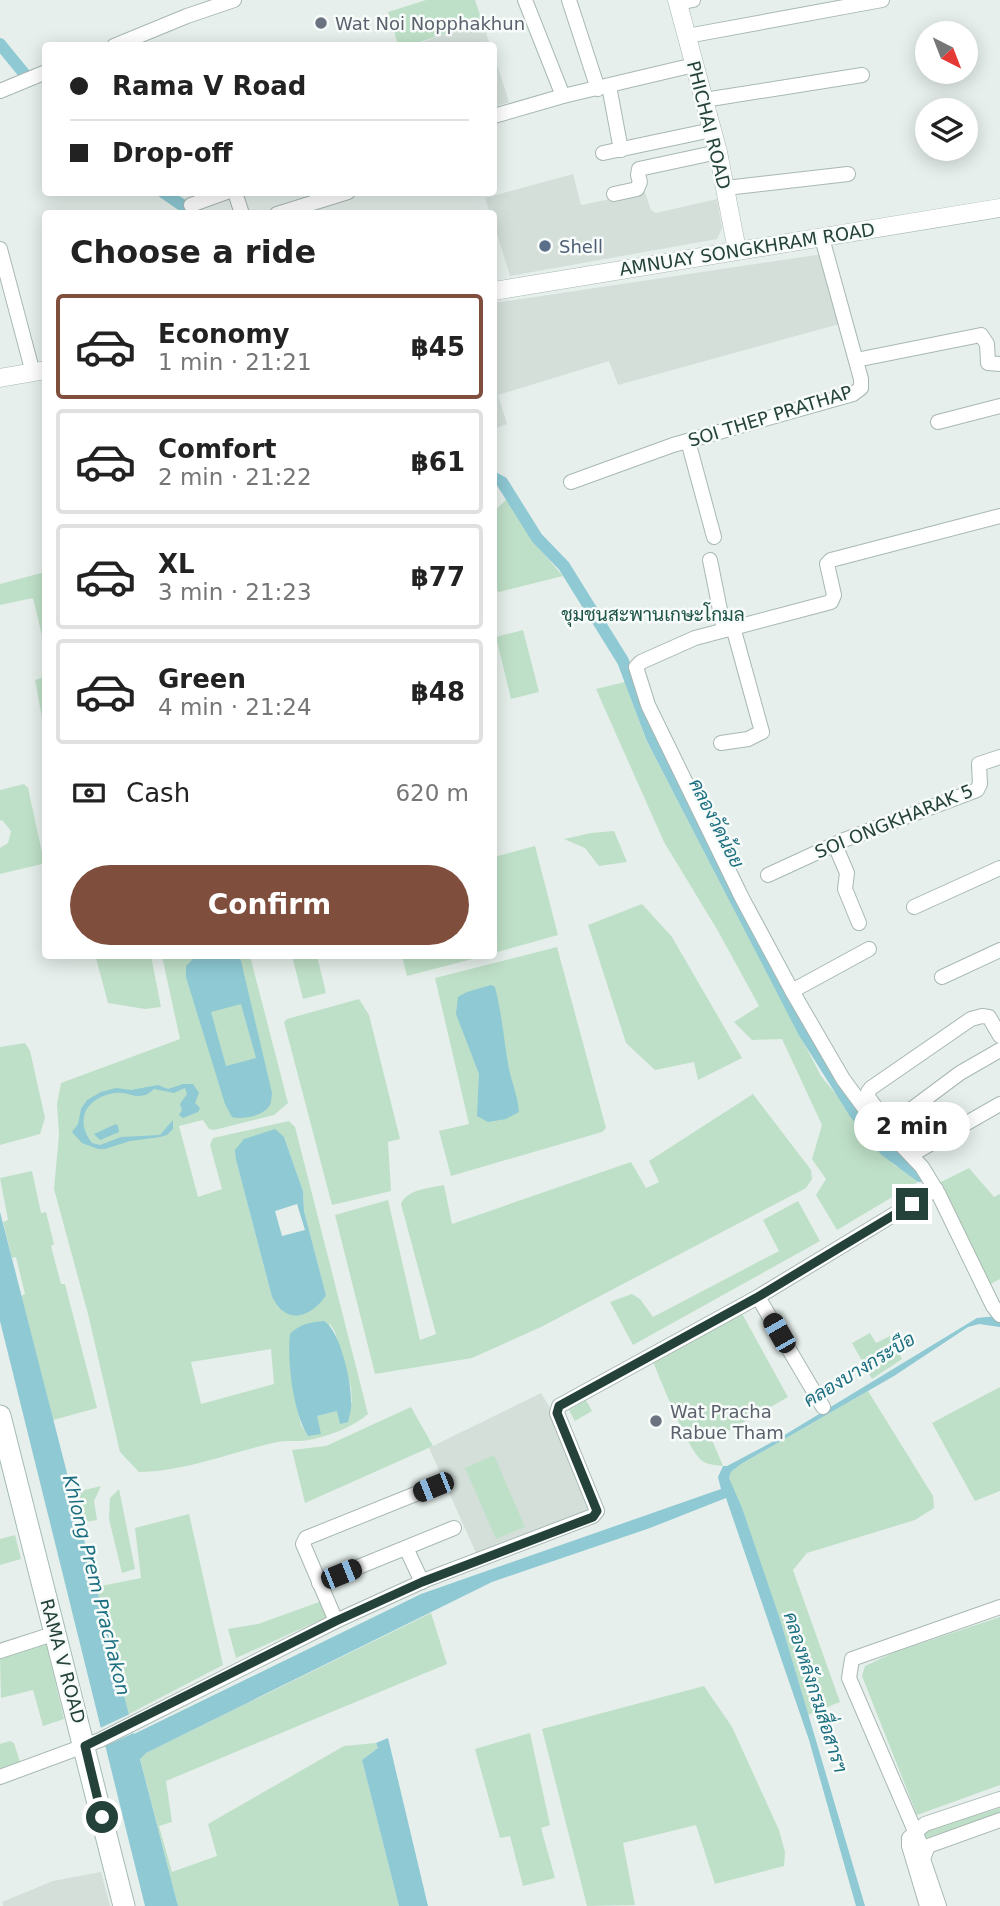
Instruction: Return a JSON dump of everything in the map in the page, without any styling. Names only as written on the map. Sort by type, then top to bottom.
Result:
[{"type":"main road","name":"RAMA V ROAD","points":[[0,1416],[4,1446],[56,1633],[92,1743],[124,1906]]},
{"type":"street","points":[[124,42],[234,0]]},
{"type":"street","points":[[525,0],[563,96]]},
{"type":"street","points":[[569,0],[604,88],[621,150]]},
{"type":"street","points":[[687,36],[882,0]]},
{"type":"street","name":"PHICHAI ROAD","points":[[683,1],[687,36],[718,152],[737,250]]},
{"type":"street","points":[[497,115],[563,96],[694,65]]},
{"type":"street","points":[[0,91],[42,74]]},
{"type":"street","points":[[704,100],[862,75]]},
{"type":"street","points":[[603,153],[712,130]]},
{"type":"street","points":[[614,194],[639,186],[639,169],[718,152]]},
{"type":"street","points":[[726,188],[848,174]]},
{"type":"street","points":[[191,205],[216,196]]},
{"type":"street","points":[[290,210],[335,196]]},
{"type":"street","name":"AMNUAY SONGKHRAM ROAD","points":[[497,290],[1000,208]]},
{"type":"street","name":"SOI THEP PRATHAP","points":[[571,482],[688,441],[853,394],[861,388],[856,360],[822,238]]},
{"type":"street","points":[[0,249],[39,372],[0,378]]},
{"type":"street","points":[[856,360],[981,335],[987,344],[988,363],[1000,364]]},
{"type":"street","points":[[939,422],[1000,407]]},
{"type":"street","points":[[688,441],[714,537]]},
{"type":"street","points":[[1000,517],[831,560],[827,564],[834,595],[831,602],[684,642],[640,662],[636,667],[648,705],[742,898],[792,991],[843,1079],[913,1157],[938,1192],[993,1306],[1000,1315]]},
{"type":"street","points":[[709,560],[762,732],[748,739],[721,743]]},
{"type":"street","name":"SOI ONGKHARAK 5","points":[[768,874],[977,790],[980,784],[979,764],[1000,757]]},
{"type":"street","points":[[835,845],[847,873],[845,889],[859,923]]},
{"type":"street","points":[[914,907],[1000,868]]},
{"type":"street","points":[[792,991],[869,949]]},
{"type":"street","points":[[942,977],[1000,950]]},
{"type":"street","points":[[887,1130],[868,1097],[871,1088],[971,1019],[989,1017],[1000,1036]]},
{"type":"street","points":[[887,1130],[960,1073],[1000,1051]]},
{"type":"street","points":[[913,1157],[1000,1104]]},
{"type":"street","points":[[0,1777],[92,1743],[336,1621],[422,1582],[593,1517],[597,1511],[557,1413],[559,1406],[758,1297],[938,1192]]},
{"type":"street","points":[[758,1297],[823,1408]]},
{"type":"street","points":[[336,1621],[303,1544],[306,1538],[433,1487]]},
{"type":"street","points":[[319,1583],[454,1528]]},
{"type":"street","points":[[406,1548],[422,1582]]},
{"type":"street","points":[[924,1852],[849,1678],[852,1659],[1000,1607]]},
{"type":"street","points":[[0,1651],[56,1633]]},
{"type":"street","points":[[927,1906],[909,1838],[925,1824],[1000,1799]]},
{"type":"street","points":[[939,1906],[922,1859],[928,1846],[1000,1820]]},
{"type":"shaded area","points":[[482,21],[489,42],[422,42]]},
{"type":"shaded area","points":[[497,64],[509,102],[497,106]]},
{"type":"shaded area","points":[[573,174],[581,205],[645,192],[651,210],[656,213],[717,199],[722,228],[717,239],[510,276],[497,234],[497,210],[489,210],[485,198]]},
{"type":"shaded area","points":[[830,253],[843,323],[618,385],[609,361],[498,395],[507,424],[497,428],[497,303]]},
{"type":"shaded area","points":[[541,1393],[550,1408],[590,1505],[585,1513],[476,1553],[429,1448]]},
{"type":"shaded area","points":[[101,1872],[110,1906],[3,1906],[2,1902],[53,1881]]},
{"type":"green space","points":[[426,0],[475,0],[482,21],[420,42],[397,42],[388,12]]},
{"type":"green space","points":[[507,499],[532,540],[563,576],[497,591],[497,508]]},
{"type":"green space","points":[[42,573],[42,636],[33,598],[0,605],[0,584]]},
{"type":"green space","points":[[523,630],[539,692],[511,699],[497,637]]},
{"type":"green space","points":[[42,678],[42,717],[35,680]]},
{"type":"green space","points":[[625,682],[646,740],[821,1076],[894,1165],[921,1180],[837,1230],[816,1195],[826,1179],[812,1159],[822,1125],[782,1039],[752,1040],[734,1022],[759,1006],[718,931],[664,842],[596,689]]},
{"type":"green space","points":[[24,784],[28,788],[42,864],[0,874],[0,848],[8,843],[11,831],[0,820],[0,790]]},
{"type":"green space","points":[[614,831],[627,862],[599,866],[585,848],[564,839],[591,833]]},
{"type":"green space","points":[[535,846],[558,935],[497,952],[497,856]]},
{"type":"green space","points":[[642,904],[672,937],[742,1058],[698,1080],[694,1062],[655,1070],[626,1043],[588,925]]},
{"type":"green space","points":[[557,947],[606,1128],[602,1132],[451,1176],[439,1131],[469,1124],[435,978]]},
{"type":"green space","points":[[96,959],[152,959],[161,1007],[145,1009],[108,1003]]},
{"type":"green space","points":[[163,959],[251,959],[288,1103],[274,1115],[214,1130],[209,1129],[203,1120],[179,1126],[198,1197],[222,1189],[210,1145],[213,1138],[289,1121],[295,1127],[368,1414],[348,1427],[317,1438],[277,1442],[192,1465],[157,1471],[139,1472],[120,1452],[88,1314],[54,1189],[59,1135],[57,1104],[61,1083],[180,1039]],"holes":[[[284,1137],[303,1191],[304,1211],[326,1295],[283,1311],[272,1297],[236,1160]],[[330,1324],[335,1332],[351,1388],[352,1403],[337,1411],[317,1416],[308,1436],[301,1425],[290,1370]],[[271,1349],[274,1384],[201,1404],[191,1362]]]},
{"type":"green space","points":[[293,959],[318,959],[326,993],[303,999]]},
{"type":"green space","points":[[403,959],[472,959],[407,976]]},
{"type":"green space","points":[[359,999],[369,1015],[400,1139],[388,1142],[391,1191],[332,1205],[284,1022]]},
{"type":"green space","points":[[25,1043],[30,1051],[45,1118],[40,1134],[0,1145],[0,1047]]},
{"type":"green space","points":[[753,1094],[811,1170],[812,1179],[806,1188],[541,1327],[472,1358],[375,1374],[335,1215],[388,1200],[420,1340],[436,1334],[401,1204],[408,1195],[444,1185],[452,1224],[631,1162],[646,1188],[659,1182],[649,1161]]},
{"type":"green space","points":[[969,1168],[994,1197],[1000,1194],[1000,1279],[989,1285],[939,1183]]},
{"type":"green space","points":[[32,1171],[41,1213],[46,1212],[54,1244],[51,1246],[61,1284],[65,1284],[97,1408],[53,1420],[21,1296],[25,1294],[16,1257],[12,1258],[3,1222],[8,1220],[0,1178]]},
{"type":"green space","points":[[798,1201],[820,1241],[633,1345],[610,1302],[632,1294],[640,1299],[653,1317],[779,1251],[763,1220]]},
{"type":"green space","points":[[740,1310],[788,1397],[712,1440],[723,1466],[712,1465],[701,1460],[688,1442],[652,1360]]},
{"type":"green space","points":[[870,1333],[876,1343],[890,1336],[902,1359],[872,1379],[852,1343]]},
{"type":"green space","points":[[1000,1387],[1000,1491],[975,1501],[932,1423]]},
{"type":"green space","points":[[868,1391],[933,1496],[934,1508],[915,1520],[807,1553],[793,1570],[840,1702],[808,1715],[780,1619],[729,1478],[731,1472],[741,1464]]},
{"type":"green space","points":[[586,1400],[592,1411],[575,1421],[569,1410]]},
{"type":"green space","points":[[411,1407],[433,1446],[305,1503],[292,1450],[326,1446]]},
{"type":"green space","points":[[494,1455],[525,1527],[496,1539],[465,1468]]},
{"type":"green space","points":[[101,1486],[94,1501],[97,1520],[80,1523],[72,1493]]},
{"type":"green space","points":[[119,1489],[135,1569],[122,1573],[109,1519],[110,1498]]},
{"type":"green space","points":[[189,1514],[223,1665],[129,1714],[96,1587],[141,1578],[135,1528]]},
{"type":"green space","points":[[15,1535],[21,1559],[0,1565],[0,1539]]},
{"type":"green space","points":[[322,1601],[327,1617],[236,1658],[228,1629],[258,1624]]},
{"type":"green space","points":[[431,1613],[447,1664],[166,1781],[172,1822],[159,1826],[172,1872],[217,1856],[208,1824],[344,1746],[376,1743],[378,1748],[362,1760],[399,1906],[178,1906],[140,1758]]},
{"type":"green space","points":[[1000,1617],[1000,1785],[917,1815],[862,1676],[865,1666],[895,1652]]},
{"type":"green space","points":[[46,1643],[64,1719],[43,1726],[33,1690],[1,1698],[0,1656]]},
{"type":"green space","points":[[704,1686],[732,1727],[779,1830],[785,1852],[784,1866],[715,1884],[696,1825],[623,1843],[635,1905],[587,1906],[542,1729]]},
{"type":"green space","points":[[530,1733],[550,1825],[541,1828],[555,1878],[523,1886],[510,1836],[500,1838],[475,1749]]},
{"type":"green space","points":[[10,1741],[14,1743],[20,1762],[0,1769],[0,1744]]},
{"type":"green space","points":[[1000,1808],[1000,1813],[923,1837],[927,1830]]},
{"type":"water","points":[[193,959],[241,961],[272,1093],[270,1105],[258,1114],[232,1117],[225,1104],[186,977],[186,966]],"holes":[[[241,1004],[256,1058],[226,1066],[211,1012]]]},
{"type":"water","points":[[491,985],[495,987],[519,1112],[506,1119],[488,1122],[477,1116],[479,1074],[456,1014],[458,997]]},
{"type":"water","points":[[193,1084],[199,1093],[195,1103],[200,1108],[198,1112],[183,1118],[179,1115],[182,1110],[180,1104],[187,1094],[185,1088],[174,1093],[154,1089],[139,1096],[111,1094],[93,1102],[84,1117],[88,1137],[92,1143],[100,1145],[121,1137],[160,1135],[173,1120],[173,1129],[167,1135],[98,1149],[82,1143],[72,1132],[87,1100],[101,1092],[116,1088],[131,1090],[158,1085],[168,1089]]},
{"type":"water","points":[[116,1124],[119,1132],[100,1140],[94,1134]]},
{"type":"water","points":[[275,1129],[284,1137],[303,1191],[304,1211],[326,1295],[307,1313],[295,1316],[289,1314],[278,1306],[272,1297],[236,1160],[235,1150],[244,1139]],"holes":[[[297,1204],[305,1230],[282,1236],[275,1211]]]},
{"type":"water","points":[[0,1212],[134,1734],[421,1594],[721,1489],[718,1477],[723,1466],[778,1439],[977,1318],[1000,1318],[1000,1327],[979,1324],[968,1327],[894,1376],[741,1464],[731,1472],[729,1478],[780,1619],[865,1906],[856,1906],[809,1740],[726,1498],[650,1528],[492,1582],[146,1753],[140,1759],[178,1906],[145,1906],[0,1321]]},
{"type":"water","points":[[324,1321],[335,1334],[344,1357],[351,1408],[348,1422],[340,1424],[337,1411],[317,1416],[321,1434],[308,1436],[298,1414],[292,1386],[290,1334],[306,1324]]},
{"type":"water","points":[[388,1738],[428,1906],[399,1906],[362,1760],[378,1748],[376,1743]]},
{"type":"pier","points":[[132,1713],[136,1729],[146,1724],[147,1727],[105,1746],[98,1729]]},
{"type":"waterway","name":"คลองวัดน้อย","points":[[0,44],[27,77]]},
{"type":"waterway","name":"คลองวัดน้อย","points":[[169,196],[189,210]]},
{"type":"waterway","name":"คลองวัดน้อย","points":[[497,480],[502,482],[537,538],[564,566],[623,661],[652,738],[804,1032],[855,1113],[885,1150],[920,1176]]},
{"type":"place","name":"Wat Noi Nopphakhun","points":[[321,23]]},
{"type":"place","name":"Shell","points":[[545,246]]},
{"type":"place","name":"Wat Pracha Rabue Tham","points":[[656,1421]]},
{"type":"district","name":"ชุมชนสะพานเกษะโกมล","points":[[653,614]]},
{"type":"route","points":[[102,1817],[85,1746],[336,1621],[422,1582],[593,1517],[597,1511],[557,1413],[559,1406],[756,1298],[912,1204]]},
{"type":"water label","name":"คลองบางกระบือ","points":[[859,1369]]},
{"type":"water label","name":"Khlong Prem Prachakon","points":[[97,1585]]},
{"type":"water label","name":"คลองหลังกรมสื่อสารฯ","points":[[816,1692]]}]
